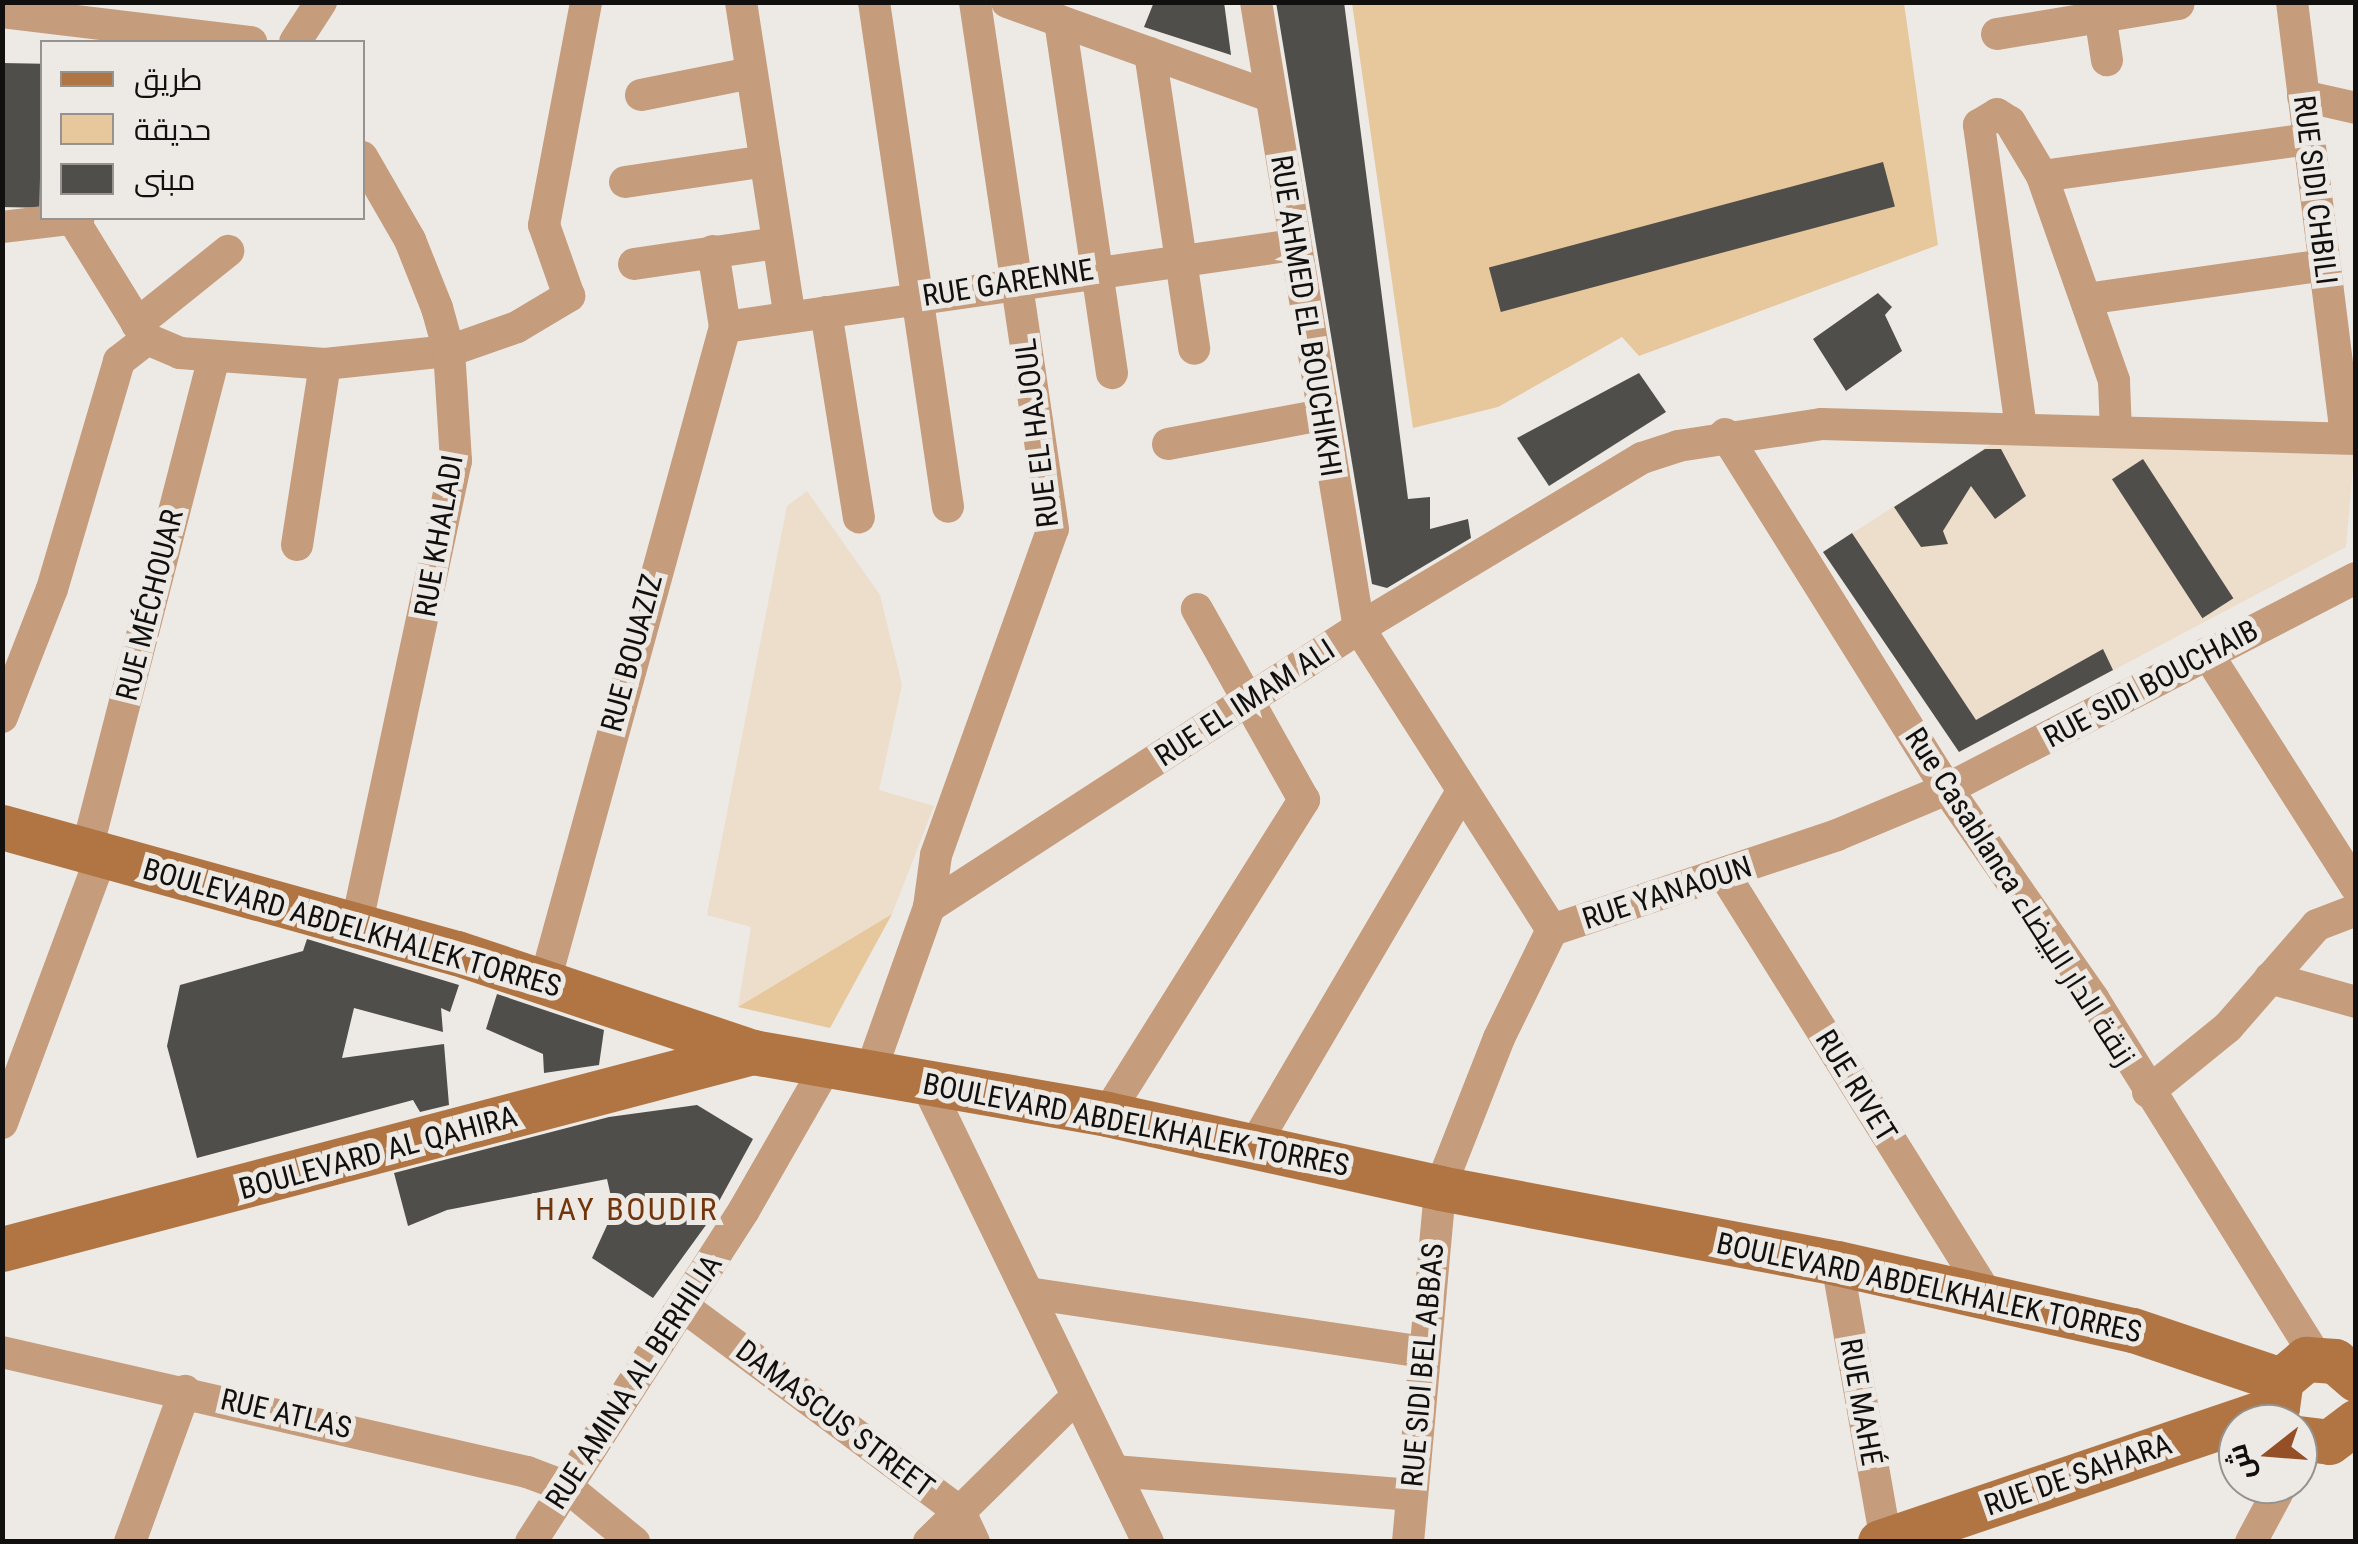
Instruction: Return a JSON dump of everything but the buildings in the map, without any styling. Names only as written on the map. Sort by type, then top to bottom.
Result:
[{"type":"main road","name":"BOULEVARD ABDELKHALEK TORRES","points":[[2,827],[545,981],[753,1052],[1107,1114],[1440,1188],[1837,1263],[2133,1330],[2312,1401]]},
{"type":"main road","name":"BOULEVARD AL QAHIRA","points":[[2,1250],[753,1052]]},
{"type":"main road","name":"RUE DE SAHARA","points":[[1884,1541],[2312,1401],[2329,1442],[2356,1422]]},
{"type":"street","points":[[297,40],[322,2]]},
{"type":"street","points":[[77,220],[142,332],[214,358],[325,364],[449,351],[517,327],[569,296],[544,225],[586,2]]},
{"type":"street","points":[[741,2],[790,316]]},
{"type":"street","points":[[874,2],[948,506]]},
{"type":"street","name":"RUE EL HAJOUL","points":[[929,907],[936,855],[1053,530],[975,2]]},
{"type":"street","points":[[1006,2],[1270,96]]},
{"type":"street","name":"RUE AHMED EL BOUCHIKHI","points":[[1256,2],[1292,245],[1360,628]]},
{"type":"street","name":"RUE SIDI CHBILI","points":[[2292,2],[2351,438]]},
{"type":"street","points":[[1997,34],[2100,10],[2179,4]]},
{"type":"street","points":[[2100,10],[2107,60]]},
{"type":"street","points":[[2,12],[107,12],[241,40]]},
{"type":"street","points":[[1060,22],[1112,373]]},
{"type":"street","points":[[1150,53],[1194,349]]},
{"type":"street","points":[[641,94],[751,72]]},
{"type":"street","points":[[2302,96],[2356,108]]},
{"type":"street","points":[[2022,428],[1981,120],[2004,114],[2042,176],[2086,299],[2114,381],[2116,432]]},
{"type":"street","points":[[2042,176],[2308,140]]},
{"type":"street","name":"RUE KHALADI","points":[[356,927],[451,503],[456,416],[449,351],[410,240],[365,162]]},
{"type":"street","points":[[625,182],[765,162]]},
{"type":"street","points":[[2,227],[67,220]]},
{"type":"street","points":[[634,264],[778,242]]},
{"type":"street","name":"RUE GARENNE","points":[[725,326],[1096,269],[1292,245]]},
{"type":"street","points":[[2,718],[52,588],[119,361],[142,332],[228,250]]},
{"type":"street","points":[[713,251],[725,326]]},
{"type":"street","points":[[2086,299],[2325,265]]},
{"type":"street","points":[[826,312],[859,517]]},
{"type":"street","name":"RUE BOUAZIZ","points":[[545,981],[725,326]]},
{"type":"street","name":"RUE MÉCHOUAR","points":[[5,1106],[94,855],[214,358]]},
{"type":"street","points":[[298,545],[325,364]]},
{"type":"street","points":[[1168,444],[1322,415]]},
{"type":"street","name":"RUE EL IMAM ALI","points":[[929,907],[1360,628],[1642,458],[1725,434],[1822,424],[2351,438]]},
{"type":"street","name":"Rue Casablanca زنقة الدار البيضاء","points":[[1725,434],[1947,789],[2094,1000],[2148,1092],[2312,1401]]},
{"type":"street","name":"RUE SIDI BOUCHAIB","points":[[1947,789],[2356,578]]},
{"type":"street","points":[[1107,1114],[1304,800],[1198,608]]},
{"type":"street","name":"RUE YANAOUN","points":[[1360,628],[1552,930],[1724,874],[1947,789]]},
{"type":"street","points":[[2207,653],[2356,888]]},
{"type":"street","points":[[1255,1144],[1462,792]]},
{"type":"street","name":"RUE RIVET","points":[[1724,874],[1989,1298]]},
{"type":"street","points":[[848,1069],[929,907]]},
{"type":"street","points":[[2148,1092],[2228,1027],[2317,926],[2356,910]]},
{"type":"street","name":"RUE SIDI BEL ABBAS","points":[[1408,1542],[1422,1352],[1440,1188],[1498,1038],[1552,930]]},
{"type":"street","points":[[2270,978],[2356,1002]]},
{"type":"street","name":"RUE AMINA AL BERHILIA","points":[[532,1542],[684,1307],[848,1069]]},
{"type":"street","points":[[926,1082],[1148,1542]]},
{"type":"street","name":"RUE MAHÉ","points":[[1837,1263],[1884,1541]]},
{"type":"street","points":[[1028,1293],[1422,1352]]},
{"type":"street","name":"DAMASCUS STREET","points":[[684,1307],[967,1527]]},
{"type":"street","name":"RUE ATLAS","points":[[2,1352],[446,1449],[567,1486]]},
{"type":"street","points":[[130,1542],[186,1391]]},
{"type":"street","points":[[929,1542],[967,1527],[1076,1397]]},
{"type":"street","points":[[1114,1471],[1412,1494]]},
{"type":"street","points":[[567,1486],[634,1542]]},
{"type":"street","points":[[2252,1542],[2272,1504]]},
{"type":"shaded area","points":[[1996,441],[2355,445],[2346,547],[1959,752],[1823,552]]},
{"type":"shaded area","points":[[807,491],[880,595],[902,685],[879,790],[934,806],[892,914],[738,1007],[751,927],[707,915],[787,506]]},
{"type":"green space","points":[[1352,3],[1904,3],[1938,245],[1639,356],[1622,337],[1498,407],[1413,428]]},
{"type":"green space","points":[[892,914],[830,1028],[738,1007]]},
{"type":"district","name":"HAY BOUDIR","points":[[627,1209]]}]
